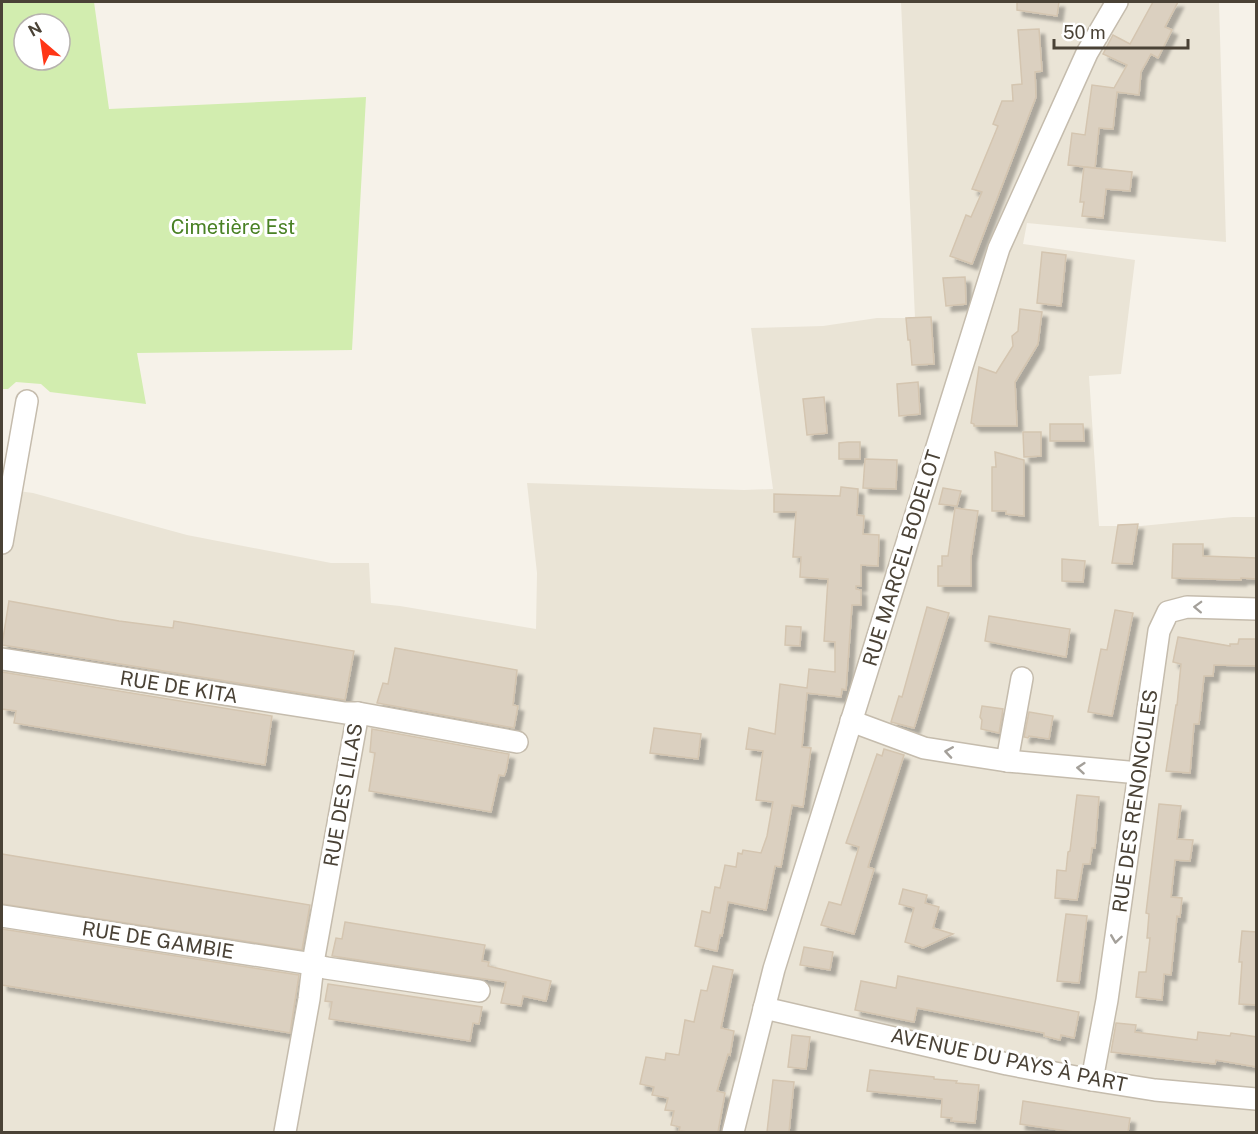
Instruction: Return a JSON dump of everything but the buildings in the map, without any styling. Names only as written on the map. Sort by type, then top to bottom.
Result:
[{"type":"street","name":"RUE MARCEL BODELOT","points":[[733,1132],[777,959],[999,248],[1087,53],[1117,2]]},
{"type":"street","points":[[2,543],[27,401]]},
{"type":"street","name":"RUE DES RENONCULES","points":[[1092,1080],[1107,1000],[1159,632],[1168,612],[1187,607],[1257,609]]},
{"type":"street","name":"RUE DE KITA","points":[[2,659],[357,713]]},
{"type":"street","points":[[1007,761],[1022,678]]},
{"type":"street","name":"RUE DES LILAS","points":[[285,1132],[357,713],[517,742]]},
{"type":"street","points":[[851,721],[924,748],[1007,761],[1139,773]]},
{"type":"street","name":"RUE DE GAMBIE","points":[[2,916],[479,991]]},
{"type":"street","name":"AVENUE DU PAYS À PART","points":[[764,1008],[1007,1064],[1092,1080],[1155,1090],[1257,1099]]},
{"type":"shaded area","points":[[901,2],[1219,2],[1226,242],[1027,223],[1023,244],[1135,260],[1121,374],[1089,376],[1099,526],[1141,526],[1256,517],[1256,1132],[2,1132],[2,529],[11,490],[33,493],[187,535],[331,563],[369,563],[371,603],[536,629],[537,573],[527,483],[773,489],[751,328],[823,326],[877,318],[915,318]]},
{"type":"green space","name":"Cimetière Est","points":[[2,2],[94,2],[109,109],[366,97],[352,350],[137,353],[146,404],[50,392],[41,384],[16,382],[8,389],[2,389]]}]
